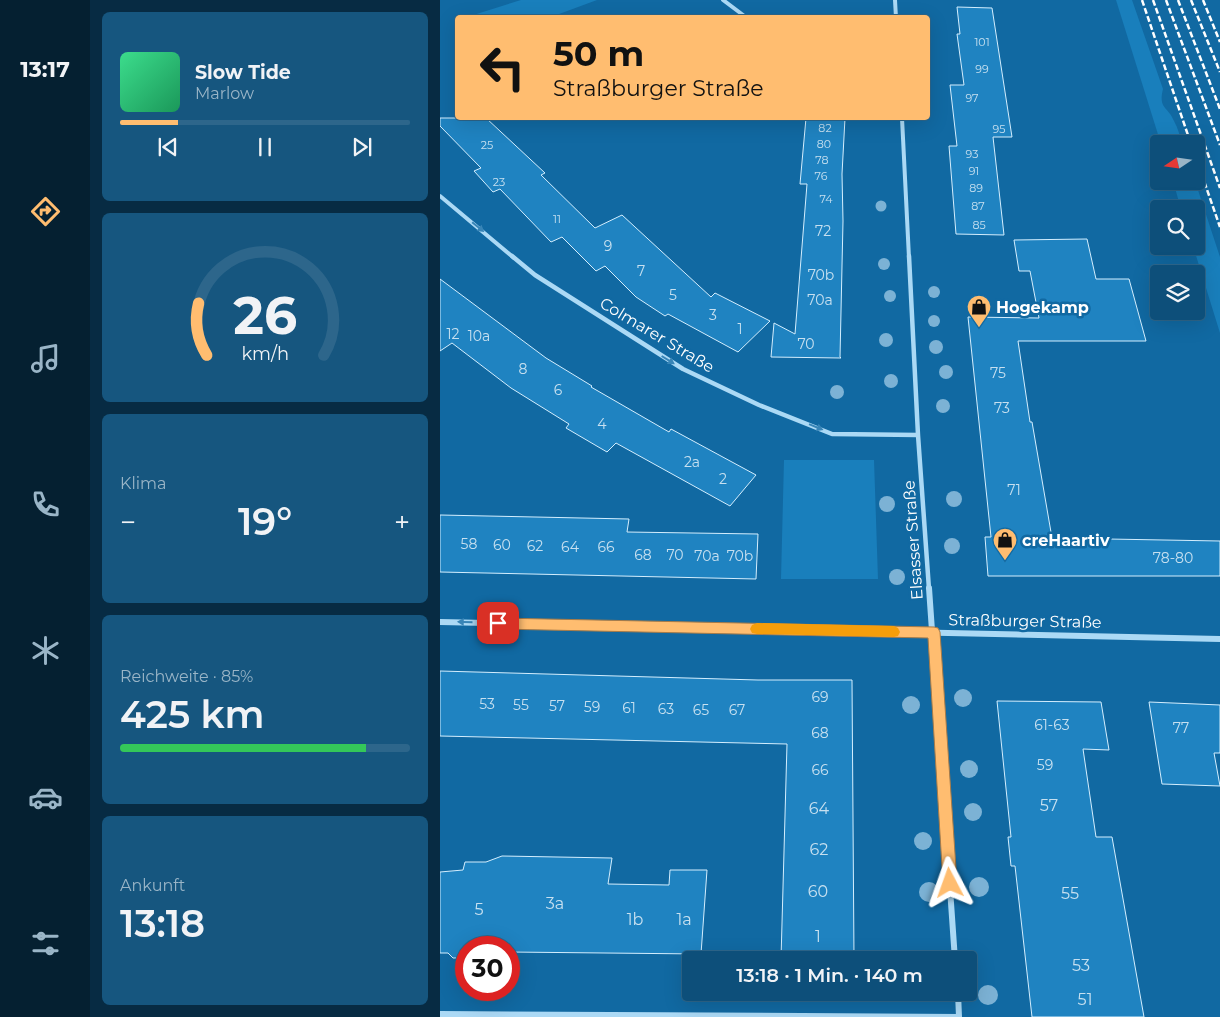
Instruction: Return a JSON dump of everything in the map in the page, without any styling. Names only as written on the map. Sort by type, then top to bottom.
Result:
[{"type":"street","points":[[723,0],[743,15]]},
{"type":"street","points":[[895,0],[896,15]]},
{"type":"street","name":"Elsasser Straße","points":[[902,120],[918,435],[934,632],[954,951]]},
{"type":"street","name":"Colmarer Straße","points":[[440,196],[535,275],[683,369],[760,405],[832,434],[918,435]]},
{"type":"street","name":"Straßburger Straße","points":[[440,622],[1220,639]]},
{"type":"street","points":[[440,1014],[959,1017],[958,1001]]},
{"type":"shaded area","points":[[521,0],[597,0],[556,15],[473,15]]},
{"type":"shaded area","points":[[1116,0],[1132,0],[1163,89],[1163,104],[1172,116],[1180,135],[1158,135]]},
{"type":"shaded area","points":[[1176,190],[1198,190],[1201,200],[1178,200]]},
{"type":"shaded area","points":[[1205,211],[1220,257],[1220,333],[1205,285],[1205,265],[1199,265],[1196,255],[1205,255]]},
{"type":"shaded area","points":[[784,460],[874,460],[878,579],[781,579]]},
{"type":"building","points":[[957,7],[992,8],[1012,137],[993,137],[1004,235],[956,234],[949,146],[957,146],[950,85],[964,85],[957,34],[960,34]]},
{"type":"building","points":[[440,118],[488,120],[545,173],[541,175],[595,228],[622,215],[711,297],[715,293],[770,321],[738,352],[668,314],[665,316],[636,297],[605,266],[596,271],[562,237],[551,242],[500,189],[493,192],[474,171],[481,168],[440,126]]},
{"type":"building","points":[[806,120],[845,120],[842,174],[841,358],[771,357],[774,323],[795,334],[807,184],[800,184]]},
{"type":"building","points":[[1087,239],[1096,279],[1129,279],[1146,341],[1018,341],[1030,422],[1032,422],[1052,538],[1220,541],[1220,576],[988,576],[985,537],[991,537],[968,317],[1039,318],[1030,271],[1019,271],[1014,240]]},
{"type":"building","points":[[440,279],[546,358],[591,387],[669,432],[671,429],[756,475],[730,506],[616,443],[607,452],[566,428],[569,424],[511,388],[452,343],[440,351]]},
{"type":"building","points":[[440,515],[629,519],[627,532],[758,534],[756,579],[440,572]]},
{"type":"building","points":[[440,671],[758,680],[852,680],[854,951],[781,951],[787,744],[440,736]]},
{"type":"building","points":[[997,701],[1101,702],[1109,750],[1083,749],[1096,837],[1112,837],[1144,1017],[1032,1017],[1015,866],[1011,866],[1008,837],[1011,837]]},
{"type":"building","points":[[1149,702],[1220,705],[1220,753],[1214,753],[1220,786],[1162,784]]},
{"type":"building","points":[[502,856],[612,858],[608,884],[669,885],[670,870],[707,870],[701,951],[682,951],[682,954],[520,952],[520,936],[455,936],[455,958],[448,953],[440,953],[440,872],[463,870],[465,862],[486,862]]},
{"type":"railway","points":[[1142,0],[1188,135]]},
{"type":"railway","points":[[1153,0],[1220,188]]},
{"type":"railway","points":[[1166,0],[1220,145]]},
{"type":"railway","points":[[1178,0],[1220,109]]},
{"type":"railway","points":[[1191,0],[1220,72]]},
{"type":"railway","points":[[1203,0],[1220,42]]},
{"type":"railway","points":[[1205,184],[1220,227]]},
{"type":"slow traffic","points":[[757,629],[894,632]]},
{"type":"place","name":"Hogekamp","points":[[979,328]]},
{"type":"place","name":"creHaartiv","points":[[1005,561]]},
{"type":"route","points":[[498,623],[934,632],[950,883]]}]
